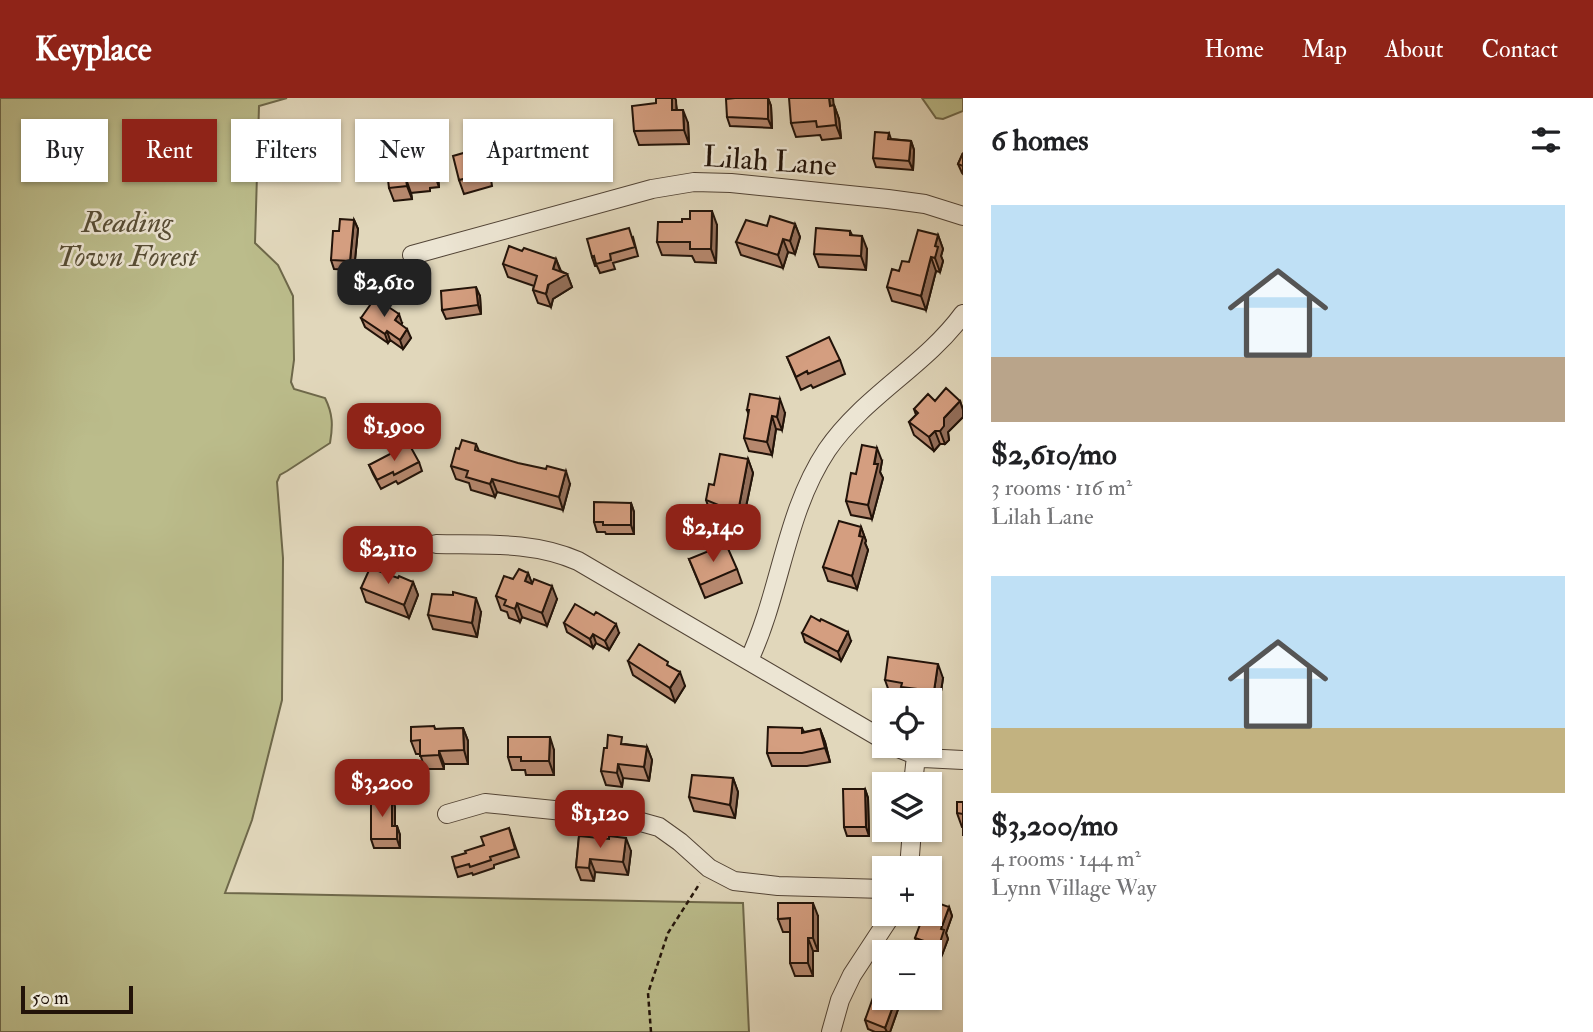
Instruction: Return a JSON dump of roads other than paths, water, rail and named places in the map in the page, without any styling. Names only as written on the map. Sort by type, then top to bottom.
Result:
[{"type":"street","name":"Lilah Lane","points":[[412,255],[652,189],[694,182],[731,183],[888,199],[925,204],[963,216]]},
{"type":"street","points":[[749,660],[766,619],[796,511],[827,450],[861,410],[939,343],[963,314]]},
{"type":"street","points":[[436,544],[525,547],[564,555],[588,566],[872,733]]},
{"type":"street","points":[[930,758],[963,760]]},
{"type":"street","points":[[447,814],[478,804],[493,803],[636,820],[659,827],[709,868],[723,877],[745,884],[872,889]]},
{"type":"street","points":[[831,1032],[840,1000],[852,975],[884,926]]},
{"type":"park label","name":"Reading Town Forest","points":[[127,239]]}]
